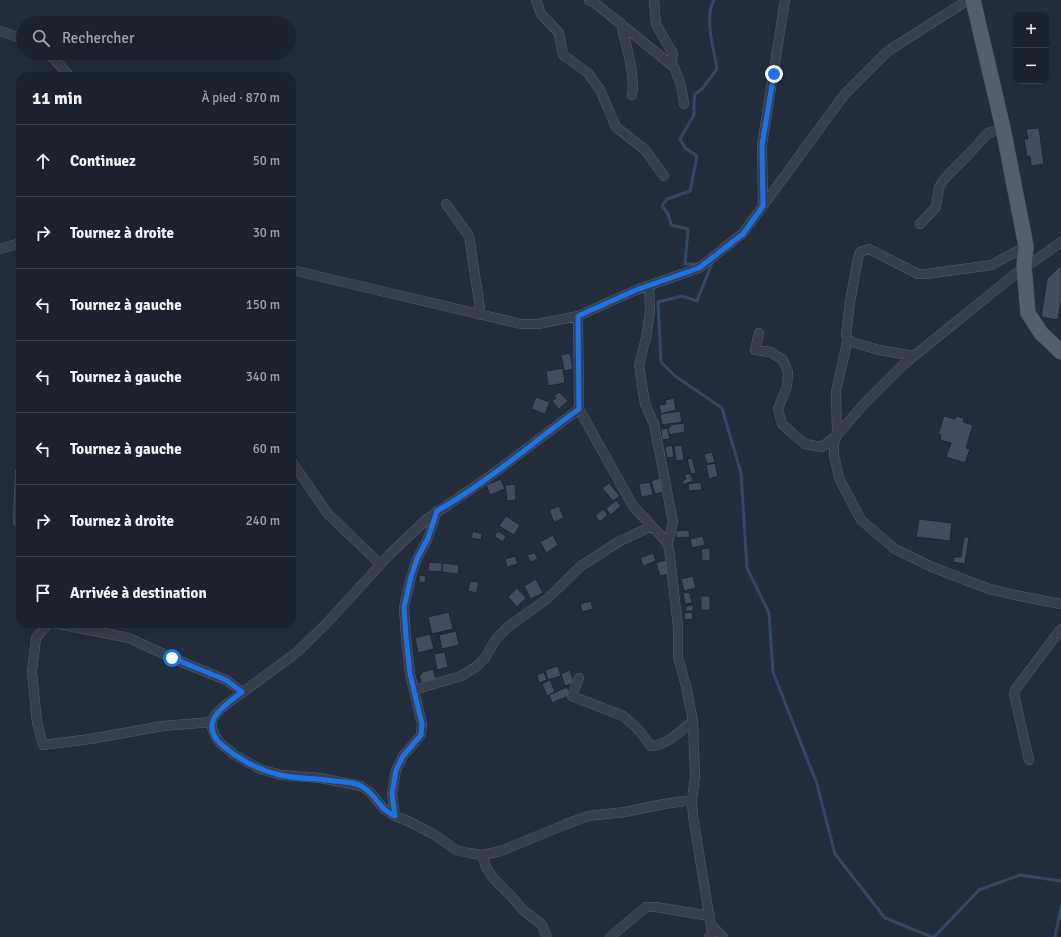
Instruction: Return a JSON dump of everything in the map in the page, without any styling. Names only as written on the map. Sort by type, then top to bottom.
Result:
[{"type":"main road","points":[[973,0],[1003,128],[1026,246],[1024,267],[1028,313],[1041,333],[1061,352]]},
{"type":"street","points":[[536,0],[541,14],[558,33],[563,55],[588,73],[600,90],[616,127],[645,150],[664,176]]},
{"type":"street","points":[[589,0],[621,23],[674,67],[681,85],[684,104]]},
{"type":"street","points":[[654,0],[656,24],[673,54],[671,64]]},
{"type":"street","points":[[763,206],[762,145],[785,0]]},
{"type":"street","points":[[296,271],[521,324],[538,324],[578,316],[649,286],[699,268],[743,234],[844,95],[888,51],[968,0]]},
{"type":"street","points":[[621,23],[631,68],[633,89],[632,95]]},
{"type":"street","points":[[0,31],[16,37]]},
{"type":"street","points":[[55,60],[66,72]]},
{"type":"street","points":[[920,224],[936,207],[939,187],[946,177],[988,133],[1003,128]]},
{"type":"street","points":[[446,204],[469,236],[481,315]]},
{"type":"street","points":[[759,333],[755,350],[771,352],[784,360],[788,372],[787,386],[778,410],[782,424],[805,444],[822,447],[837,435],[869,399],[904,364],[1024,267],[1034,262],[1061,242]]},
{"type":"street","points":[[0,249],[16,244]]},
{"type":"street","points":[[1026,246],[992,265],[926,274],[918,274],[869,249],[860,252],[849,308],[846,335],[848,339],[836,391],[837,435],[834,444],[834,455],[839,478],[861,520],[895,549],[932,567],[989,589],[1061,604]]},
{"type":"street","points":[[649,286],[650,311],[646,338],[639,365],[646,404],[654,424],[673,522],[668,544],[678,627],[678,657],[693,721],[693,816],[710,916],[711,933],[723,937]]},
{"type":"street","points":[[578,316],[579,409],[633,506],[668,544]]},
{"type":"street","points":[[848,339],[852,342],[879,350],[914,356]]},
{"type":"street","points":[[579,409],[486,479],[427,519],[380,564],[326,624],[296,653],[242,692],[215,715],[212,722],[212,728],[215,736],[221,744],[235,755],[260,769],[280,775],[320,778],[361,786],[371,793],[384,809],[395,816],[406,820],[435,836],[456,850],[482,855],[501,851],[588,816],[625,812],[692,800]]},
{"type":"street","points":[[296,468],[328,514],[380,564]]},
{"type":"street","points":[[395,816],[392,794],[396,770],[403,756],[421,735],[422,724],[414,690],[406,637],[404,607],[417,559],[428,538],[437,511]]},
{"type":"street","points":[[414,690],[461,676],[477,666],[485,658],[496,639],[508,627],[546,599],[581,566],[620,541],[652,526]]},
{"type":"street","points":[[45,628],[36,638],[32,672],[36,723],[44,744],[90,739],[164,726],[212,722]]},
{"type":"street","points":[[78,628],[129,638],[172,658],[226,680],[242,692]]},
{"type":"street","points":[[1029,760],[1014,694],[1019,684],[1061,629]]},
{"type":"street","points":[[579,678],[572,696],[622,716],[637,728],[651,746],[660,745],[680,732],[693,721]]},
{"type":"street","points":[[482,855],[486,867],[493,878],[523,910],[542,925],[547,937]]},
{"type":"street","points":[[610,937],[646,908],[656,907],[710,916]]},
{"type":"building","points":[[1039,128],[1044,164],[1031,166],[1030,156],[1027,157],[1024,139],[1028,139],[1026,129]]},
{"type":"building","points":[[1061,265],[1061,301],[1058,320],[1041,317],[1047,279]]},
{"type":"building","points":[[570,353],[573,369],[564,371],[561,355]]},
{"type":"building","points":[[563,368],[565,383],[548,386],[546,371]]},
{"type":"building","points":[[559,392],[568,401],[559,409],[552,401],[556,398],[554,396]]},
{"type":"building","points":[[536,397],[550,402],[545,414],[531,409]]},
{"type":"building","points":[[674,398],[676,410],[661,414],[659,405],[666,404],[665,400]]},
{"type":"building","points":[[680,411],[682,422],[662,425],[660,414]]},
{"type":"building","points":[[944,416],[955,419],[956,416],[964,418],[963,422],[973,425],[966,448],[970,449],[965,463],[946,457],[951,443],[940,440],[941,435],[938,434]]},
{"type":"building","points":[[684,423],[685,432],[669,435],[668,427],[671,427],[670,425]]},
{"type":"building","points":[[668,428],[670,439],[662,440],[661,429]]},
{"type":"building","points":[[672,445],[674,457],[667,458],[665,447]]},
{"type":"building","points":[[682,445],[684,460],[676,461],[674,446]]},
{"type":"building","points":[[712,452],[715,462],[707,464],[704,454]]},
{"type":"building","points":[[692,458],[696,473],[691,474],[687,459]]},
{"type":"building","points":[[715,463],[718,476],[709,479],[706,465]]},
{"type":"building","points":[[690,473],[693,481],[683,485],[682,481],[686,479],[684,475]]},
{"type":"building","points":[[660,478],[664,492],[655,494],[651,481]]},
{"type":"building","points":[[501,479],[505,489],[490,495],[486,485]]},
{"type":"building","points":[[650,482],[653,495],[641,497],[639,484]]},
{"type":"building","points":[[701,482],[702,490],[689,491],[688,484]]},
{"type":"building","points":[[609,483],[620,496],[613,501],[602,488]]},
{"type":"building","points":[[515,484],[516,500],[507,501],[505,485]]},
{"type":"building","points":[[616,500],[621,506],[611,515],[606,509]]},
{"type":"building","points":[[559,506],[564,518],[554,522],[549,510]]},
{"type":"building","points":[[603,509],[608,515],[600,522],[595,516]]},
{"type":"building","points":[[506,516],[520,525],[514,535],[499,526]]},
{"type":"building","points":[[919,519],[952,523],[950,541],[916,537]]},
{"type":"building","points":[[689,530],[690,537],[676,538],[676,531]]},
{"type":"building","points":[[473,531],[482,534],[481,540],[471,538]]},
{"type":"building","points":[[498,531],[506,536],[503,542],[494,536]]},
{"type":"building","points":[[553,535],[558,545],[546,553],[540,542]]},
{"type":"building","points":[[703,536],[705,545],[692,548],[690,539]]},
{"type":"building","points":[[964,537],[969,537],[965,564],[953,562],[954,557],[961,557]]},
{"type":"building","points":[[710,548],[710,560],[702,561],[701,549]]},
{"type":"building","points":[[535,553],[538,559],[530,562],[527,555]]},
{"type":"building","points":[[653,553],[656,561],[643,566],[640,558]]},
{"type":"building","points":[[515,556],[518,564],[507,567],[505,559]]},
{"type":"building","points":[[666,560],[670,574],[660,576],[656,563]]},
{"type":"building","points":[[429,562],[442,563],[442,572],[428,571]]},
{"type":"building","points":[[443,563],[459,565],[458,574],[442,572]]},
{"type":"building","points":[[419,575],[426,576],[425,583],[419,582]]},
{"type":"building","points":[[693,576],[696,588],[684,591],[681,579]]},
{"type":"building","points":[[536,579],[543,593],[531,599],[524,586]]},
{"type":"building","points":[[470,581],[479,582],[476,593],[468,591]]},
{"type":"building","points":[[517,588],[526,598],[517,607],[508,597]]},
{"type":"building","points":[[690,592],[692,603],[685,604],[683,593]]},
{"type":"building","points":[[701,596],[710,596],[710,610],[701,610]]},
{"type":"building","points":[[591,601],[593,609],[582,612],[580,604]]},
{"type":"building","points":[[693,605],[693,611],[686,611],[686,606]]},
{"type":"building","points":[[449,612],[453,629],[432,634],[428,617]]},
{"type":"building","points":[[692,612],[693,619],[685,620],[684,613]]},
{"type":"building","points":[[456,631],[459,645],[442,649],[439,635]]},
{"type":"building","points":[[430,634],[434,649],[418,653],[415,638]]},
{"type":"building","points":[[445,652],[448,667],[437,670],[434,654]]},
{"type":"building","points":[[558,666],[561,676],[548,680],[545,670]]},
{"type":"building","points":[[433,669],[437,681],[422,685],[419,675],[422,674],[422,672]]},
{"type":"building","points":[[570,670],[574,683],[565,686],[561,674]]},
{"type":"building","points":[[544,672],[547,680],[539,683],[537,675]]},
{"type":"building","points":[[550,680],[555,692],[547,696],[542,684]]},
{"type":"building","points":[[567,687],[571,695],[552,703],[549,695]]},
{"type":"waterway","points":[[701,264],[685,264],[688,229],[671,225],[668,214],[662,206],[667,199],[690,191],[697,156],[685,148],[680,139],[694,115],[695,94],[702,89],[717,69],[710,24],[711,7],[714,0]]},
{"type":"waterway","points":[[710,263],[712,263],[697,301],[682,296],[658,302],[661,362],[675,376],[722,408],[741,473],[747,568],[769,613],[773,672],[817,784],[835,854],[885,918],[932,937]]},
{"type":"waterway","points":[[934,937],[979,890],[1020,875],[1061,881]]},
{"type":"waterway","points":[[1055,937],[1061,907]]},
{"type":"route","points":[[172,658],[226,680],[242,692],[224,706],[215,715],[212,722],[212,728],[215,736],[221,744],[235,755],[260,769],[280,775],[301,778],[320,778],[356,784],[371,793],[384,809],[395,816],[392,794],[396,770],[403,756],[421,735],[422,724],[410,674],[404,607],[417,559],[428,538],[437,511],[486,479],[579,409],[577,349],[578,316],[636,290],[699,268],[743,234],[763,206],[762,145],[774,74]]}]
